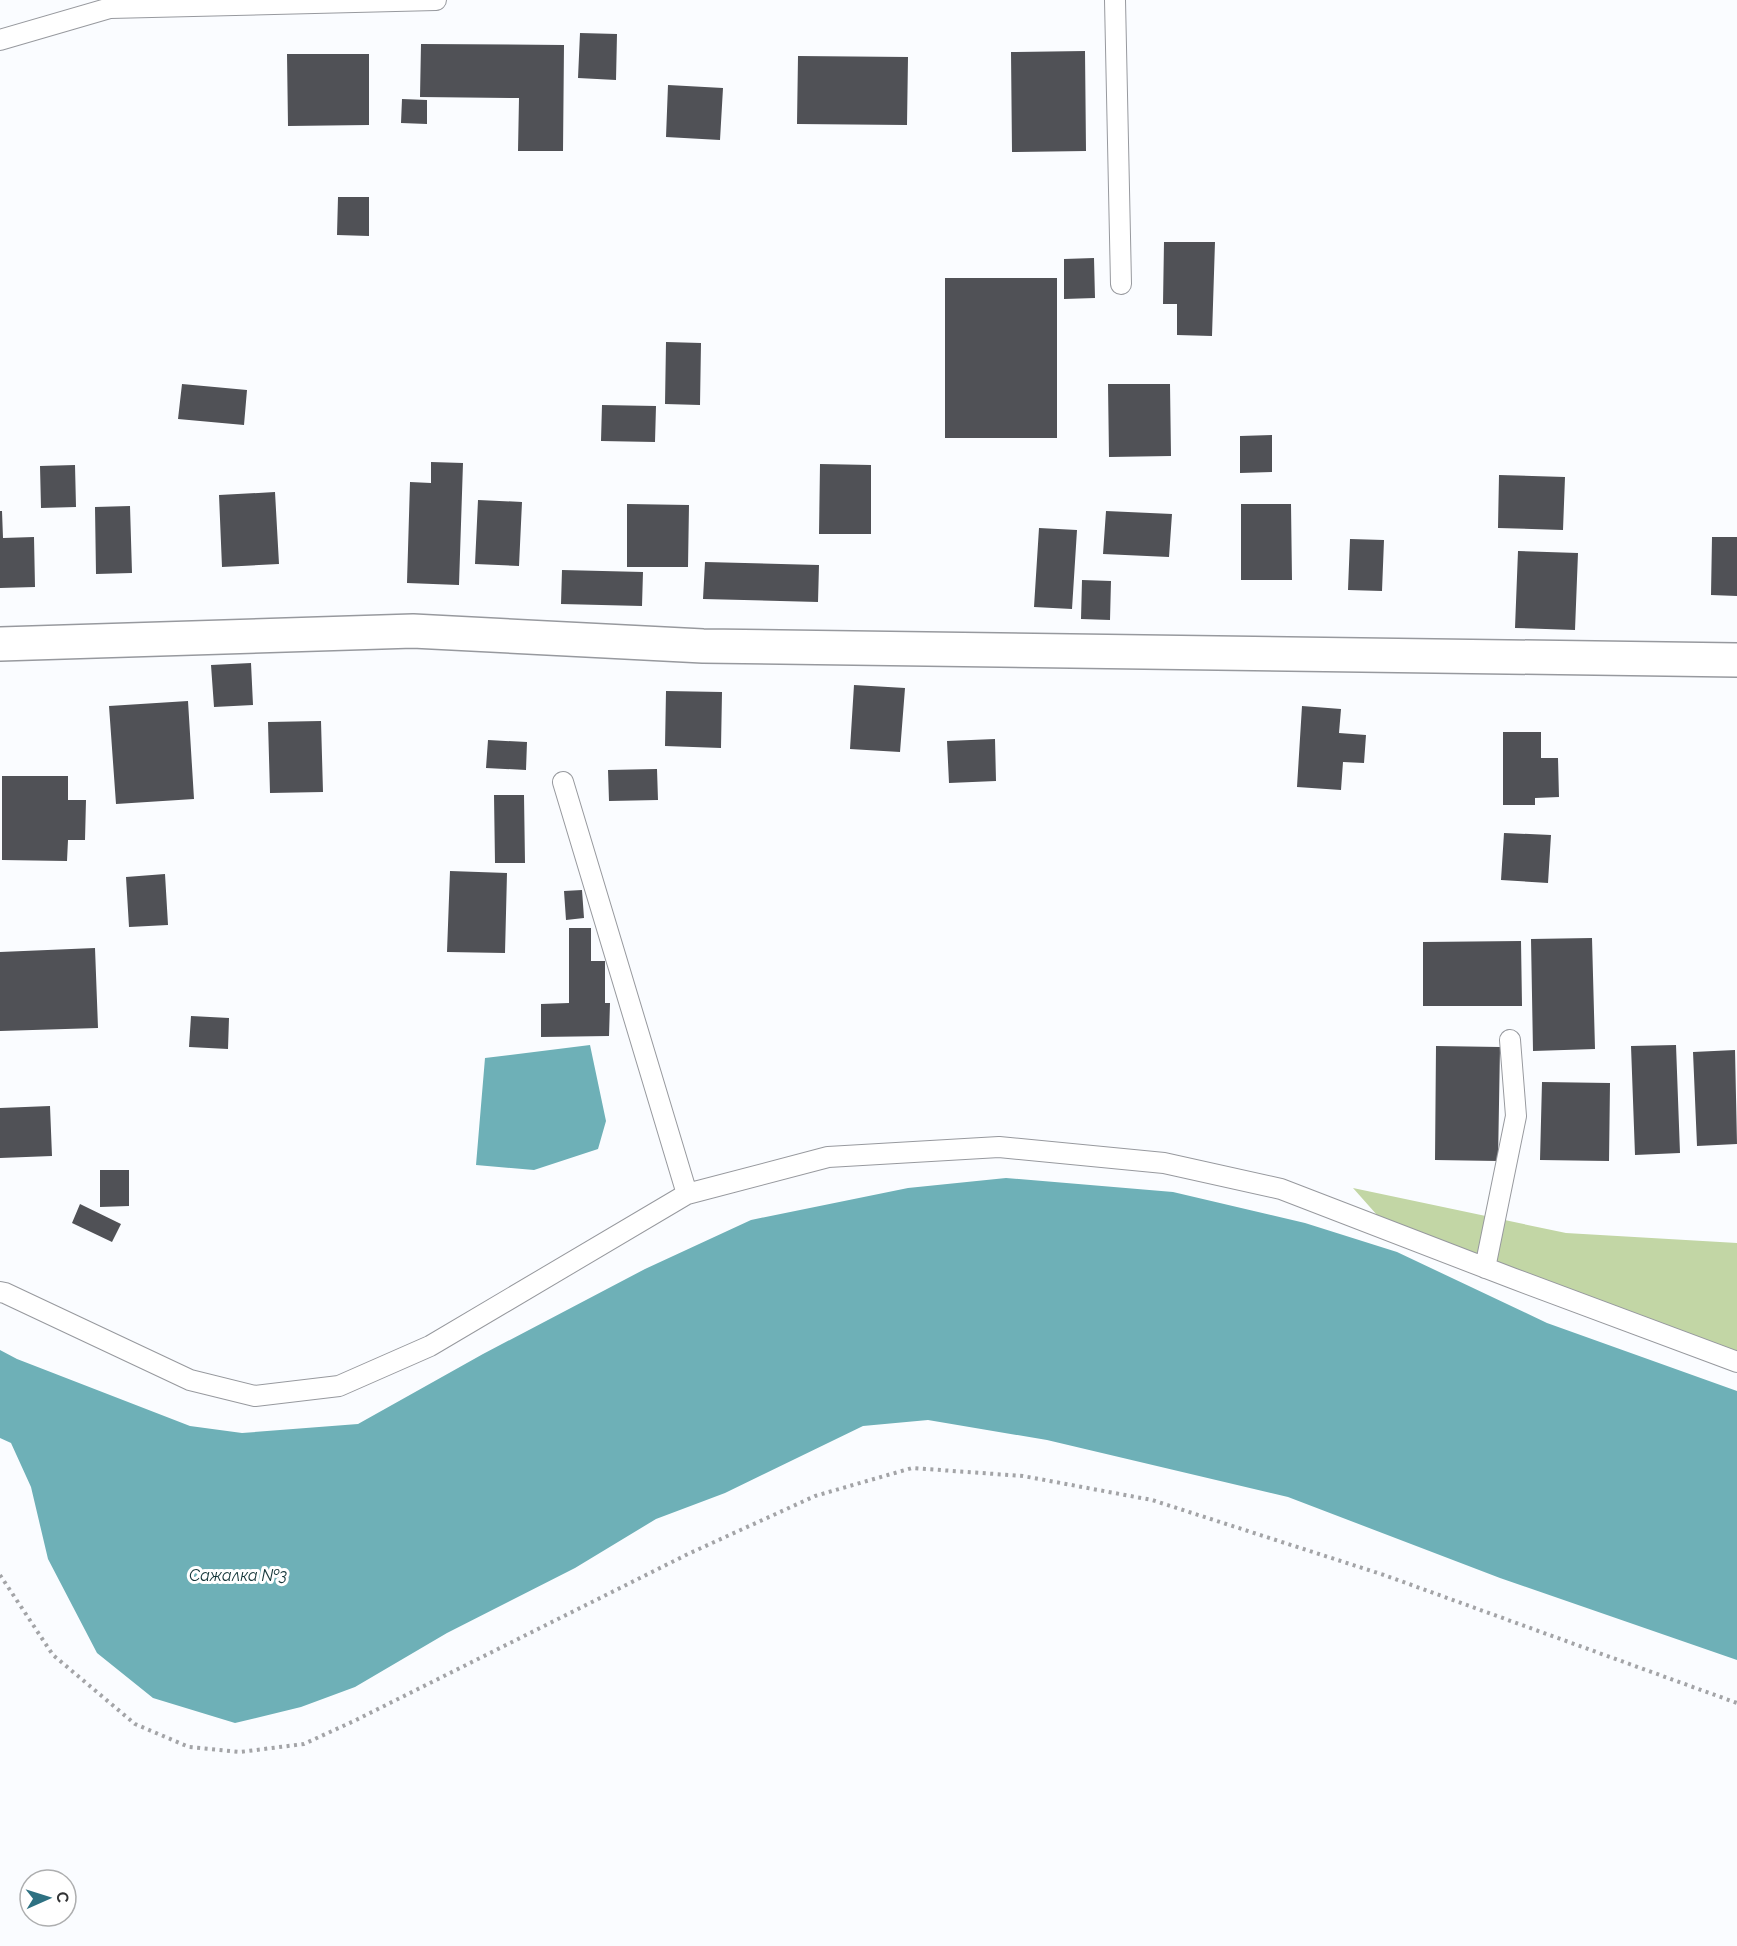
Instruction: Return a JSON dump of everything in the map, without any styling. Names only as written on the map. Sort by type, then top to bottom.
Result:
[{"type":"street","points":[[0,644],[413,631],[715,646],[1737,660]]},
{"type":"lane","points":[[0,40],[110,8],[436,0]]},
{"type":"lane","points":[[1115,0],[1121,284]]},
{"type":"lane","points":[[564,782],[687,1194]]},
{"type":"lane","points":[[1485,1268],[1516,1116],[1510,1040]]},
{"type":"lane","points":[[0,1292],[190,1380],[255,1396],[339,1386],[430,1347],[687,1194],[828,1157],[999,1147],[1164,1163],[1281,1189],[1737,1362]]},
{"type":"path","points":[[0,1575],[53,1655],[135,1724],[189,1747],[240,1752],[304,1744],[688,1554],[814,1496],[912,1468],[1023,1476],[1152,1500],[1384,1575],[1737,1703]]},
{"type":"green space","points":[[1353,1188],[1566,1233],[1737,1243],[1737,1355],[1525,1276],[1377,1215]]},
{"type":"water","points":[[590,1045],[606,1121],[598,1149],[534,1170],[476,1165],[485,1058]]},
{"type":"water","name":"Сажалка №3","points":[[1006,1178],[1173,1192],[1305,1223],[1397,1252],[1547,1323],[1737,1391],[1737,1660],[1500,1578],[1288,1497],[1047,1440],[928,1420],[863,1426],[725,1493],[656,1519],[575,1568],[447,1633],[355,1687],[301,1707],[235,1723],[153,1698],[97,1653],[48,1559],[31,1487],[11,1443],[0,1438],[0,1350],[17,1359],[190,1426],[242,1433],[358,1424],[483,1354],[645,1269],[751,1220],[908,1188]]},
{"type":"building","points":[[580,33],[617,34],[616,80],[578,78]]},
{"type":"building","points":[[421,44],[564,45],[563,151],[518,151],[519,98],[420,97]]},
{"type":"building","points":[[1085,51],[1086,151],[1012,152],[1011,52]]},
{"type":"building","points":[[287,54],[369,54],[369,125],[288,126]]},
{"type":"building","points":[[798,56],[908,57],[907,125],[797,124]]},
{"type":"building","points":[[668,85],[723,88],[720,140],[666,137]]},
{"type":"building","points":[[402,99],[427,100],[427,124],[401,123]]},
{"type":"building","points":[[338,197],[369,197],[369,236],[337,235]]},
{"type":"building","points":[[1164,242],[1215,242],[1212,336],[1177,335],[1177,304],[1163,304]]},
{"type":"building","points":[[1094,258],[1095,298],[1064,299],[1064,259]]},
{"type":"building","points":[[945,278],[1057,278],[1057,438],[945,438]]},
{"type":"building","points":[[666,342],[701,343],[700,405],[665,404]]},
{"type":"building","points":[[182,384],[247,390],[244,425],[178,419]]},
{"type":"building","points":[[1108,384],[1170,384],[1171,456],[1109,457]]},
{"type":"building","points":[[602,405],[656,406],[655,442],[601,441]]},
{"type":"building","points":[[1272,435],[1272,472],[1240,473],[1240,436]]},
{"type":"building","points":[[431,462],[463,463],[459,585],[407,583],[410,482],[431,483]]},
{"type":"building","points":[[820,464],[871,465],[871,534],[819,534]]},
{"type":"building","points":[[75,465],[76,507],[41,508],[40,466]]},
{"type":"building","points":[[1499,475],[1565,477],[1563,530],[1498,528]]},
{"type":"building","points":[[275,492],[279,564],[222,567],[219,495]]},
{"type":"building","points":[[478,500],[522,502],[519,566],[475,564]]},
{"type":"building","points":[[627,504],[689,505],[688,567],[627,567]]},
{"type":"building","points":[[1241,504],[1291,504],[1292,580],[1241,580]]},
{"type":"building","points":[[130,506],[132,573],[96,574],[95,507]]},
{"type":"building","points":[[0,511],[2,511],[3,538],[34,537],[35,587],[0,588]]},
{"type":"building","points":[[1106,511],[1172,514],[1169,557],[1103,554]]},
{"type":"building","points":[[1039,528],[1077,530],[1072,609],[1034,607]]},
{"type":"building","points":[[1712,537],[1737,537],[1737,596],[1711,595]]},
{"type":"building","points":[[1350,539],[1384,540],[1382,591],[1348,590]]},
{"type":"building","points":[[1518,551],[1578,553],[1575,630],[1515,628]]},
{"type":"building","points":[[705,562],[819,565],[818,602],[703,599]]},
{"type":"building","points":[[562,570],[643,572],[642,606],[561,604]]},
{"type":"building","points":[[1082,580],[1111,581],[1110,620],[1081,619]]},
{"type":"building","points":[[251,663],[253,705],[214,707],[211,665]]},
{"type":"building","points":[[854,685],[905,688],[900,752],[850,749]]},
{"type":"building","points":[[666,691],[722,692],[721,748],[665,746]]},
{"type":"building","points":[[188,701],[194,799],[116,804],[109,706]]},
{"type":"building","points":[[1302,706],[1341,709],[1339,733],[1366,735],[1364,763],[1343,762],[1341,790],[1297,787]]},
{"type":"building","points":[[321,721],[323,792],[270,793],[268,722]]},
{"type":"building","points":[[1503,732],[1541,732],[1541,758],[1558,758],[1559,797],[1535,798],[1535,805],[1503,805]]},
{"type":"building","points":[[995,739],[996,781],[949,783],[947,741]]},
{"type":"building","points":[[488,740],[527,742],[526,770],[486,768]]},
{"type":"building","points":[[657,769],[658,800],[609,801],[608,770]]},
{"type":"building","points":[[2,776],[68,776],[68,800],[86,800],[85,840],[68,840],[67,861],[2,860]]},
{"type":"building","points":[[494,795],[524,795],[525,863],[495,863]]},
{"type":"building","points":[[1504,833],[1551,835],[1548,883],[1501,880]]},
{"type":"building","points":[[450,871],[507,873],[505,953],[447,952]]},
{"type":"building","points":[[165,874],[168,925],[129,927],[126,877]]},
{"type":"building","points":[[582,890],[584,918],[566,920],[564,891]]},
{"type":"building","points":[[569,928],[591,928],[591,961],[605,961],[605,1003],[610,1003],[609,1036],[541,1037],[541,1004],[569,1003]]},
{"type":"building","points":[[1592,938],[1595,1049],[1533,1051],[1531,939]]},
{"type":"building","points":[[1521,941],[1522,1006],[1423,1006],[1423,942]]},
{"type":"building","points":[[95,948],[98,1028],[0,1031],[0,952]]},
{"type":"building","points":[[191,1016],[229,1018],[228,1049],[189,1047]]},
{"type":"building","points":[[1676,1045],[1680,1153],[1635,1155],[1631,1046]]},
{"type":"building","points":[[1436,1046],[1500,1047],[1498,1161],[1435,1160]]},
{"type":"building","points":[[1735,1050],[1737,1144],[1697,1146],[1693,1052]]},
{"type":"building","points":[[1542,1082],[1610,1083],[1609,1161],[1540,1160]]},
{"type":"building","points":[[50,1106],[52,1156],[0,1158],[0,1108]]},
{"type":"building","points":[[100,1170],[129,1170],[129,1206],[100,1207]]},
{"type":"building","points":[[80,1204],[121,1224],[112,1242],[72,1223]]}]
